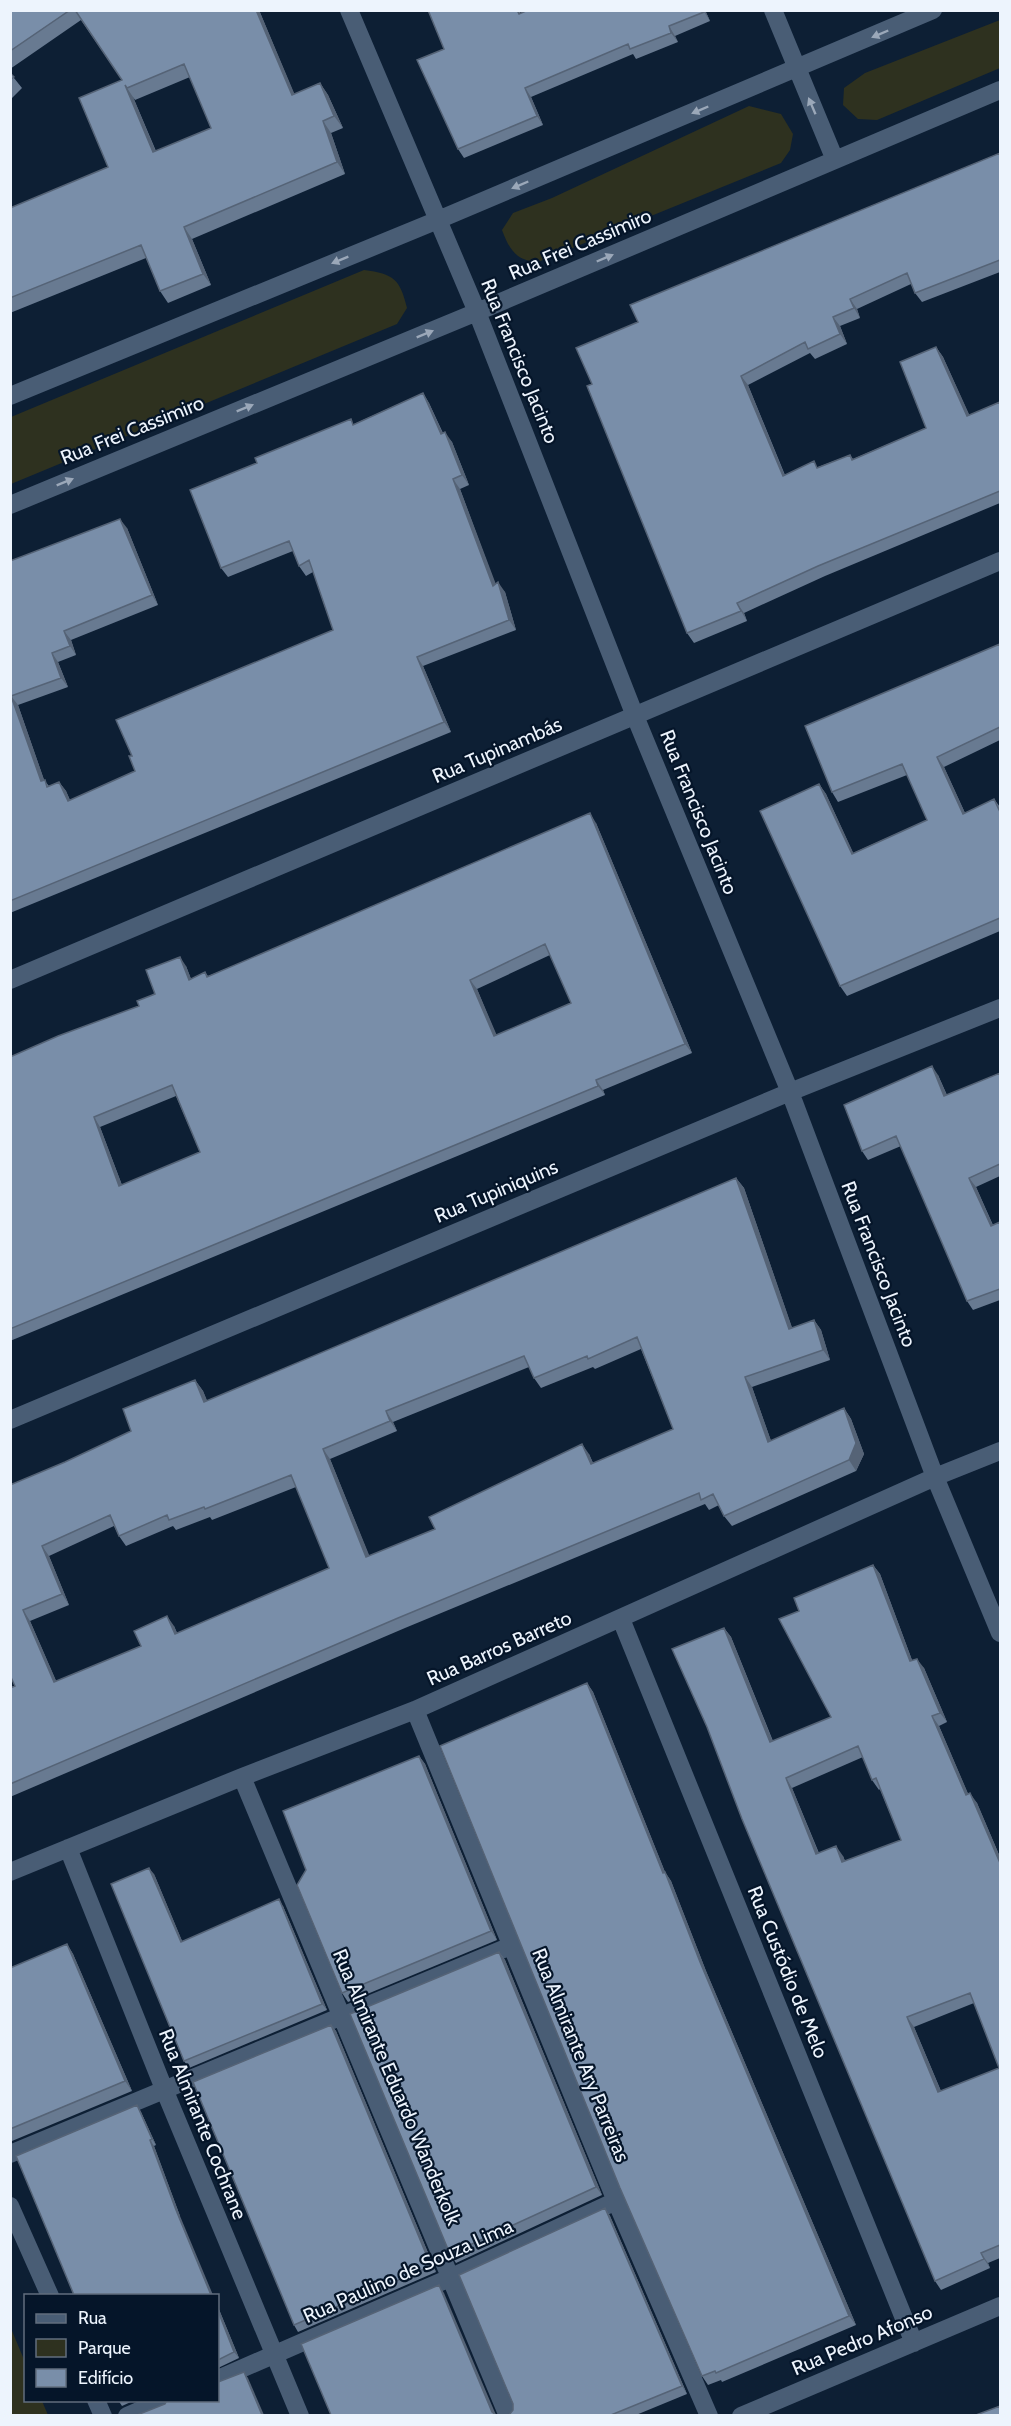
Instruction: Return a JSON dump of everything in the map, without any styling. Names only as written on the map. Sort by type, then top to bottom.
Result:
[{"type":"street","name":"Rua Francisco Jacinto","points":[[349,10],[477,312],[635,716],[790,1092],[935,1477],[1000,1633]]},
{"type":"street","points":[[773,10],[835,160]]},
{"type":"street","points":[[10,396],[438,220],[933,10]]},
{"type":"street","name":"Rua Frei Cassimiro","points":[[10,505],[477,312],[1000,90]]},
{"type":"street","name":"Rua Tupinambás","points":[[10,980],[1000,561]]},
{"type":"street","name":"Rua Tupiniquins","points":[[10,1419],[790,1092],[1000,1008]]},
{"type":"street","name":"Rua Barros Barreto","points":[[10,1872],[242,1777],[415,1710],[935,1477],[1000,1451]]},
{"type":"street","name":"Rua Custódio de Melo","points":[[621,1619],[914,2343]]},
{"type":"street","name":"Rua Almirante Ary Parreiras","points":[[415,1710],[616,2201],[709,2415]]},
{"type":"street","name":"Rua Almirante Eduardo Wanderkolk","points":[[242,1777],[508,2415]]},
{"type":"street","name":"Rua Almirante Cochrane","points":[[68,1848],[273,2356],[300,2415]]},
{"type":"street","points":[[10,2154],[513,1945]]},
{"type":"street","name":"Rua Paulino de Souza Lima","points":[[219,2379],[452,2277],[616,2201]]},
{"type":"street","points":[[10,2206],[50,2294]]},
{"type":"street","name":"Rua Pedro Afonso","points":[[741,2415],[1000,2306]]},
{"type":"street","points":[[127,2415],[159,2402]]},
{"type":"green space","points":[[1000,20],[1000,68],[877,120],[858,119],[843,105],[844,88],[865,73]]},
{"type":"green space","points":[[749,106],[781,114],[793,134],[790,150],[781,163],[538,262],[524,259],[514,253],[507,243],[502,230],[513,213],[552,198]]},
{"type":"green space","points":[[364,270],[389,276],[402,290],[407,308],[397,324],[11,484],[11,417]]},
{"type":"green space","points":[[10,2326],[24,2360],[24,2402],[42,2402],[48,2415],[11,2415]]},
{"type":"building","points":[[10,10],[70,10],[10,51]]},
{"type":"building","points":[[75,10],[256,10],[292,95],[320,83],[334,116],[323,121],[337,162],[184,227],[203,274],[160,291],[141,245],[10,298],[10,208],[108,167],[79,98],[122,80]],"holes":[[[184,64],[211,128],[153,152],[125,85],[127,88]]]},
{"type":"building","points":[[428,10],[517,10],[519,14],[528,10],[703,10],[704,12],[669,26],[671,33],[630,49],[628,44],[525,88],[537,116],[458,149],[417,60],[444,49]]},
{"type":"building","points":[[1000,153],[1000,260],[915,293],[907,273],[850,299],[854,308],[833,317],[840,334],[808,349],[805,342],[741,376],[783,476],[814,461],[817,468],[850,455],[852,460],[926,428],[900,362],[936,347],[967,416],[1000,402],[1000,491],[818,566],[737,603],[741,611],[687,633],[587,386],[592,384],[576,348],[638,322],[630,305]]},
{"type":"building","points":[[423,393],[441,434],[445,432],[462,475],[453,479],[493,586],[498,582],[509,620],[417,657],[444,722],[10,901],[10,561],[120,519],[152,595],[64,631],[70,646],[52,653],[61,678],[11,696],[41,781],[45,780],[47,787],[59,782],[68,801],[135,771],[129,756],[132,756],[116,720],[333,630],[309,560],[299,566],[289,541],[221,568],[190,490],[257,463],[255,458],[351,419],[353,425]]},
{"type":"building","points":[[1000,644],[1000,727],[937,757],[963,814],[994,799],[1000,812],[1000,918],[840,986],[760,811],[819,784],[852,854],[927,820],[902,764],[832,792],[805,726]]},
{"type":"building","points":[[590,813],[685,1044],[596,1080],[598,1086],[10,1329],[10,1057],[58,1036],[139,1006],[137,1001],[155,994],[146,970],[180,957],[189,980],[205,972],[207,977]],"holes":[[[545,944],[571,1003],[494,1036],[470,980]],[[172,1085],[200,1152],[119,1186],[94,1117]]]},
{"type":"building","points":[[932,1066],[944,1096],[1000,1073],[1000,1164],[969,1178],[991,1226],[1000,1222],[1000,1289],[967,1301],[896,1136],[862,1151],[844,1105]]},
{"type":"building","points":[[736,1178],[789,1329],[814,1320],[823,1350],[745,1377],[768,1442],[844,1408],[856,1443],[849,1460],[724,1516],[713,1494],[701,1500],[699,1493],[398,1618],[10,1784],[10,1688],[15,1686],[10,1675],[10,1485],[131,1431],[123,1409],[195,1380],[204,1402]],"holes":[[[637,1337],[673,1429],[591,1464],[582,1444],[429,1517],[435,1529],[366,1557],[323,1449],[390,1421],[386,1411],[524,1356],[534,1378],[587,1356],[588,1359]],[[291,1475],[329,1568],[175,1634],[167,1616],[134,1631],[141,1646],[54,1682],[23,1610],[62,1594],[42,1546],[110,1515],[119,1536],[167,1515],[169,1520],[204,1507],[205,1509]]]},
{"type":"building","points":[[873,1565],[910,1661],[917,1659],[940,1713],[932,1716],[966,1795],[970,1793],[1000,1863],[1000,2245],[981,2253],[984,2259],[935,2281],[742,1819],[707,1727],[672,1649],[724,1628],[770,1742],[831,1717],[779,1619],[799,1611],[794,1598]],"holes":[[[858,1746],[872,1780],[876,1778],[901,1840],[842,1862],[836,1846],[816,1854],[786,1778]],[[970,1993],[999,2068],[938,2092],[907,2017]]]},
{"type":"building","points":[[587,1683],[663,1873],[665,1872],[700,1962],[849,2316],[716,2373],[715,2371],[702,2376],[620,2188],[440,1746]]},
{"type":"building","points":[[419,1756],[491,1931],[342,1993],[297,1885],[306,1870],[283,1811]]},
{"type":"building","points":[[149,1868],[181,1942],[279,1899],[322,2004],[184,2061],[111,1884]]},
{"type":"building","points":[[67,1944],[125,2081],[10,2129],[10,1968]]},
{"type":"building","points":[[499,1952],[596,2187],[450,2254],[350,2014]]},
{"type":"building","points":[[331,2025],[431,2266],[294,2325],[193,2082]]},
{"type":"building","points":[[137,2105],[211,2294],[74,2294],[16,2156]]},
{"type":"building","points":[[605,2208],[682,2386],[611,2415],[509,2415],[513,2410],[513,2404],[459,2275]]},
{"type":"building","points":[[439,2285],[492,2412],[496,2415],[331,2415],[301,2344]]},
{"type":"building","points":[[219,2314],[234,2352],[219,2360]]},
{"type":"building","points":[[244,2372],[262,2415],[137,2415],[166,2402],[219,2402],[219,2382]]},
{"type":"building","points":[[1000,2406],[1000,2415],[976,2415]]}]
